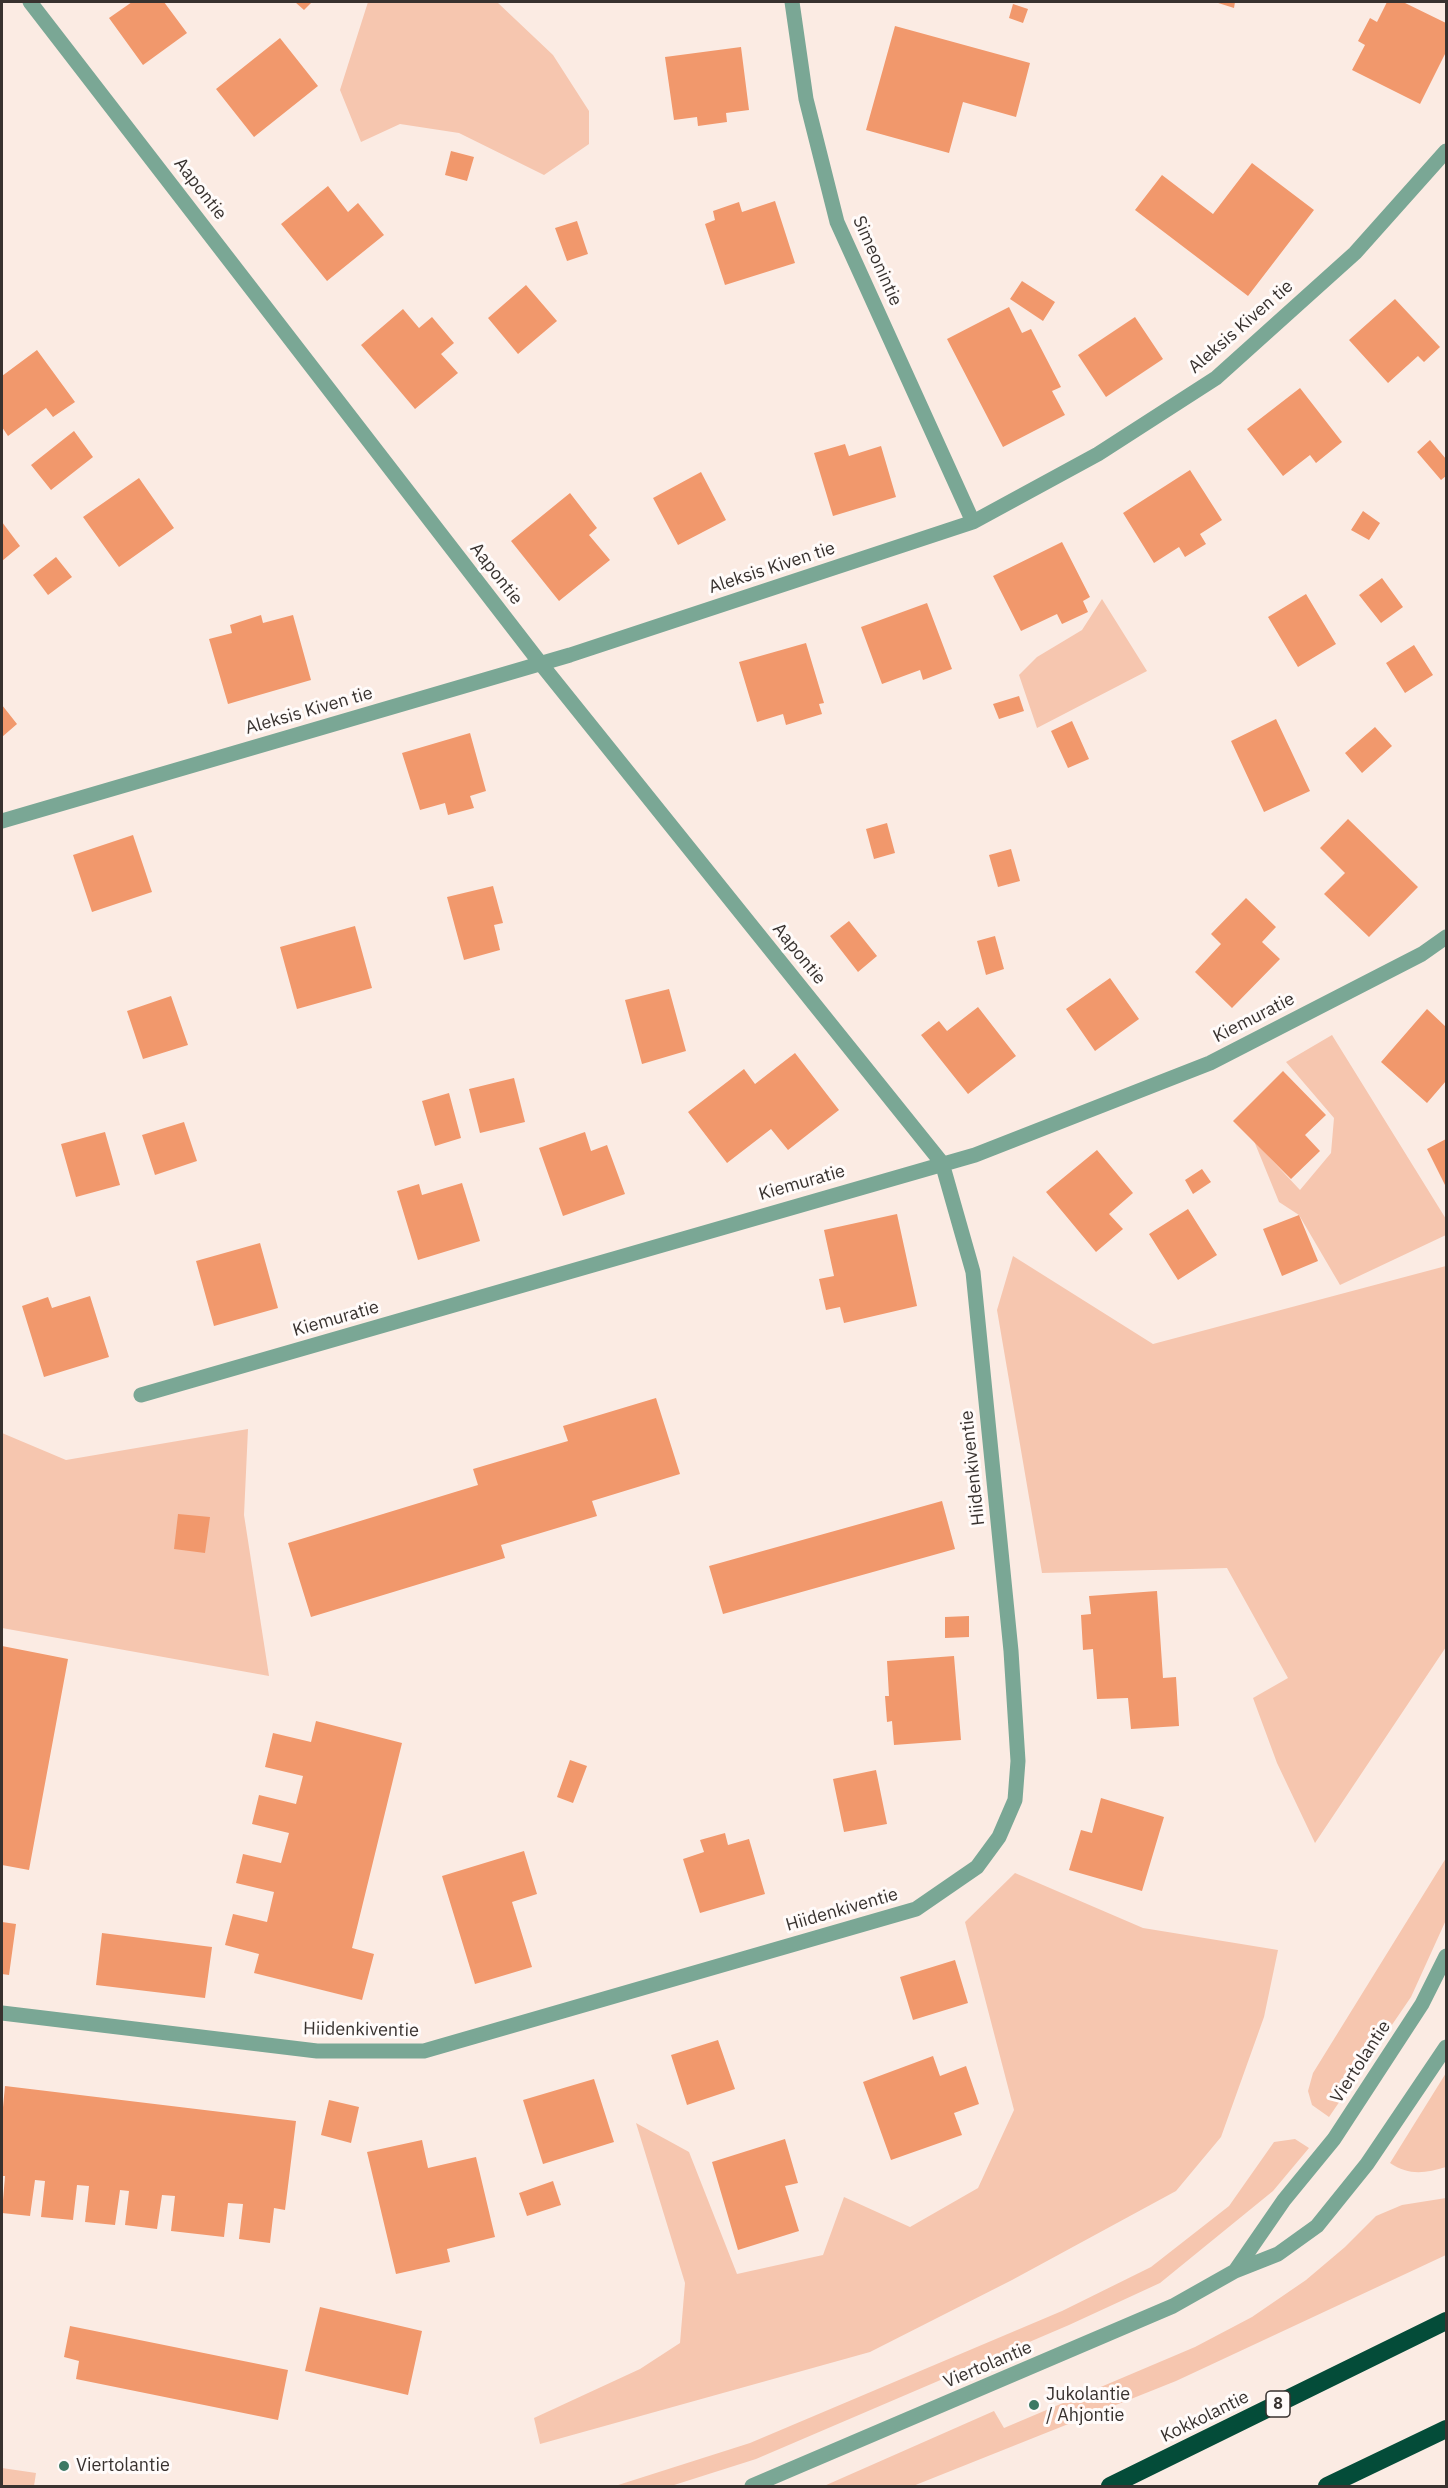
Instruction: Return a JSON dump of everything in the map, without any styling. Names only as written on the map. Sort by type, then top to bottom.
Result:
[{"type":"highway","name":"Kokkolantie","points":[[1110,2487],[1446,2321]]},
{"type":"highway","points":[[1327,2487],[1446,2429]]},
{"type":"street","name":"Aapontie","points":[[30,2],[541,664],[942,1163]]},
{"type":"street","name":"Simeonintie","points":[[792,2],[806,99],[837,222],[973,522]]},
{"type":"street","name":"Aleksis Kiven tie","points":[[2,821],[541,664],[973,522],[1098,454],[1216,378],[1356,253],[1446,151]]},
{"type":"street","name":"Kiemuratie","points":[[141,1395],[975,1155],[1210,1062],[1422,954],[1446,937]]},
{"type":"street","name":"Hiidenkiventie","points":[[2,2013],[317,2051],[424,2051],[916,1909],[977,1867],[999,1837],[1015,1800],[1018,1761],[1011,1651],[973,1272],[942,1163]]},
{"type":"street","name":"Viertolantie","points":[[1235,2271],[1278,2208],[1334,2139],[1422,2004],[1446,1956]]},
{"type":"street","name":"Viertolantie","points":[[752,2487],[1173,2306],[1235,2271],[1278,2254],[1317,2226],[1367,2164],[1446,2047]]},
{"type":"shaded area","points":[[368,2],[497,2],[553,55],[589,111],[589,144],[544,175],[459,133],[400,124],[361,142],[340,90]]},
{"type":"shaded area","points":[[1102,599],[1147,671],[1037,728],[1019,675],[1037,657],[1082,630]]},
{"type":"shaded area","points":[[1332,1035],[1446,1219],[1446,1235],[1340,1285],[1299,1215],[1279,1202],[1254,1141],[1300,1190],[1331,1153],[1334,1118],[1286,1062]]},
{"type":"shaded area","points":[[1013,1256],[1153,1344],[1446,1266],[1446,1647],[1315,1843],[1277,1763],[1253,1698],[1288,1678],[1227,1568],[1042,1573],[997,1310]]},
{"type":"shaded area","points":[[248,1429],[244,1515],[269,1676],[2,1628],[2,1433],[66,1460]]},
{"type":"shaded area","points":[[1446,1858],[1446,1920],[1411,1997],[1329,2117],[1312,2105],[1308,2091],[1313,2073]]},
{"type":"shaded area","points":[[1015,1873],[1143,1928],[1278,1950],[1264,2017],[1221,2137],[1176,2191],[1012,2280],[870,2352],[540,2444],[534,2418],[640,2369],[680,2343],[685,2283],[636,2123],[689,2152],[737,2274],[823,2255],[844,2197],[910,2227],[978,2188],[1014,2110],[965,1922]]},
{"type":"shaded area","points":[[1446,2073],[1446,2167],[1431,2171],[1411,2172],[1397,2167],[1390,2163]]},
{"type":"shaded area","points":[[1295,2139],[1309,2148],[1273,2191],[1160,2283],[1069,2325],[756,2459],[671,2486],[615,2486],[750,2443],[1062,2311],[1151,2267],[1229,2206],[1274,2142]]},
{"type":"shaded area","points":[[1446,2198],[1446,2255],[1176,2381],[913,2486],[824,2486],[994,2411],[1004,2428],[1195,2347],[1252,2317],[1306,2280],[1345,2247],[1376,2216],[1402,2205]]},
{"type":"shaded area","points":[[2,2468],[36,2473],[34,2486],[2,2486]]},
{"type":"building","points":[[132,2],[164,2],[187,33],[143,65],[109,18]]},
{"type":"building","points":[[295,2],[312,2],[304,10]]},
{"type":"building","points":[[1215,2],[1235,2],[1234,8]]},
{"type":"building","points":[[1387,2],[1403,2],[1446,23],[1446,52],[1420,104],[1352,70],[1365,45],[1358,41],[1370,18],[1377,22]]},
{"type":"building","points":[[1013,4],[1028,9],[1023,23],[1009,18]]},
{"type":"building","points":[[895,26],[1030,63],[1016,117],[963,102],[949,153],[866,130]]},
{"type":"building","points":[[280,38],[318,86],[254,137],[216,89]]},
{"type":"building","points":[[741,47],[749,110],[726,113],[727,122],[698,126],[697,117],[674,120],[665,57]]},
{"type":"building","points":[[451,151],[474,157],[467,181],[445,175]]},
{"type":"building","points":[[1252,163],[1314,210],[1248,296],[1135,210],[1162,175],[1213,214]]},
{"type":"building","points":[[328,186],[348,212],[358,203],[384,235],[327,281],[281,224]]},
{"type":"building","points":[[775,201],[795,263],[725,285],[705,224],[715,220],[713,211],[739,202],[742,212]]},
{"type":"building","points":[[577,221],[588,254],[567,261],[555,228]]},
{"type":"building","points":[[1022,281],[1055,302],[1043,321],[1010,299]]},
{"type":"building","points":[[526,285],[557,321],[518,354],[488,318]]},
{"type":"building","points":[[1395,299],[1440,347],[1424,362],[1418,356],[1388,383],[1349,340]]},
{"type":"building","points":[[1009,307],[1022,333],[1031,329],[1061,387],[1052,391],[1065,415],[1003,447],[947,339]]},
{"type":"building","points":[[403,309],[419,328],[432,317],[454,343],[441,354],[458,373],[415,409],[361,345]]},
{"type":"building","points":[[1135,317],[1163,359],[1106,397],[1078,355]]},
{"type":"building","points":[[37,350],[75,402],[53,417],[46,408],[8,436],[2,427],[2,376]]},
{"type":"building","points":[[1300,388],[1342,442],[1316,463],[1310,455],[1283,476],[1247,429]]},
{"type":"building","points":[[74,431],[93,457],[51,490],[31,465]]},
{"type":"building","points":[[1430,440],[1446,459],[1446,476],[1441,480],[1417,452]]},
{"type":"building","points":[[845,444],[849,456],[881,446],[896,497],[833,516],[814,453]]},
{"type":"building","points":[[1190,470],[1222,520],[1200,534],[1206,544],[1185,557],[1179,547],[1154,563],[1123,513]]},
{"type":"building","points":[[701,472],[726,520],[678,545],[653,498]]},
{"type":"building","points":[[139,478],[174,528],[119,567],[83,517]]},
{"type":"building","points":[[570,493],[597,528],[589,535],[610,560],[559,601],[511,541]]},
{"type":"building","points":[[1363,511],[1380,523],[1369,540],[1351,530]]},
{"type":"building","points":[[2,522],[20,546],[2,561]]},
{"type":"building","points":[[1062,542],[1090,597],[1083,601],[1088,612],[1062,624],[1057,614],[1021,631],[993,576]]},
{"type":"building","points":[[56,557],[72,577],[48,595],[33,575]]},
{"type":"building","points":[[1382,578],[1403,607],[1381,623],[1359,595]]},
{"type":"building","points":[[1306,594],[1336,644],[1298,667],[1268,617]]},
{"type":"building","points":[[927,603],[952,669],[923,680],[920,670],[882,684],[861,627]]},
{"type":"building","points":[[261,615],[263,623],[293,615],[311,680],[228,704],[209,639],[232,633],[230,625]]},
{"type":"building","points":[[806,643],[824,703],[819,704],[822,714],[786,725],[783,714],[757,722],[739,662]]},
{"type":"building","points":[[1414,645],[1433,675],[1405,693],[1386,663]]},
{"type":"building","points":[[1019,696],[1024,711],[999,719],[993,704]]},
{"type":"building","points":[[2,705],[17,724],[2,737]]},
{"type":"building","points":[[1276,719],[1310,791],[1264,812],[1231,741]]},
{"type":"building","points":[[1072,721],[1089,759],[1068,768],[1051,731]]},
{"type":"building","points":[[1375,727],[1392,746],[1362,773],[1345,753]]},
{"type":"building","points":[[470,733],[486,791],[470,796],[474,808],[448,815],[445,803],[420,810],[402,753]]},
{"type":"building","points":[[1348,819],[1418,887],[1369,937],[1324,894],[1345,873],[1320,848]]},
{"type":"building","points":[[887,823],[895,853],[874,859],[866,829]]},
{"type":"building","points":[[133,835],[152,892],[92,912],[73,855]]},
{"type":"building","points":[[1011,849],[1020,881],[998,887],[989,855]]},
{"type":"building","points":[[493,886],[503,923],[494,925],[500,950],[464,960],[447,897]]},
{"type":"building","points":[[1246,898],[1276,927],[1262,942],[1280,959],[1232,1008],[1195,972],[1221,944],[1211,934]]},
{"type":"building","points":[[849,921],[877,956],[858,972],[830,936]]},
{"type":"building","points":[[355,926],[372,988],[297,1009],[280,947]]},
{"type":"building","points":[[995,936],[1004,969],[986,975],[977,941]]},
{"type":"building","points":[[1110,978],[1139,1019],[1095,1051],[1066,1009]]},
{"type":"building","points":[[669,989],[686,1051],[642,1064],[625,1000]]},
{"type":"building","points":[[171,996],[188,1045],[143,1059],[127,1011]]},
{"type":"building","points":[[978,1007],[1016,1056],[968,1094],[921,1035],[939,1021],[947,1031]]},
{"type":"building","points":[[1427,1009],[1446,1027],[1446,1081],[1427,1103],[1381,1062]]},
{"type":"building","points":[[795,1053],[839,1110],[788,1150],[771,1129],[727,1163],[688,1112],[744,1069],[755,1084]]},
{"type":"building","points":[[1283,1071],[1326,1115],[1305,1135],[1320,1151],[1291,1179],[1233,1121]]},
{"type":"building","points":[[514,1078],[525,1122],[480,1133],[469,1089]]},
{"type":"building","points":[[449,1093],[461,1138],[435,1146],[422,1101]]},
{"type":"building","points":[[184,1122],[197,1161],[155,1175],[142,1135]]},
{"type":"building","points":[[105,1132],[120,1185],[76,1197],[61,1144]]},
{"type":"building","points":[[585,1132],[591,1151],[607,1145],[625,1194],[563,1216],[539,1148]]},
{"type":"building","points":[[1446,1139],[1446,1187],[1427,1149]]},
{"type":"building","points":[[1097,1150],[1133,1193],[1109,1214],[1123,1229],[1096,1252],[1046,1192]]},
{"type":"building","points":[[1202,1169],[1211,1182],[1193,1194],[1185,1180]]},
{"type":"building","points":[[462,1183],[480,1241],[418,1260],[397,1191],[419,1184],[422,1195]]},
{"type":"building","points":[[1188,1209],[1217,1255],[1178,1280],[1149,1234]]},
{"type":"building","points":[[897,1214],[917,1306],[844,1323],[840,1307],[826,1310],[819,1279],[834,1276],[824,1230]]},
{"type":"building","points":[[1299,1215],[1318,1261],[1282,1276],[1263,1229]]},
{"type":"building","points":[[260,1243],[278,1308],[214,1326],[196,1261]]},
{"type":"building","points":[[90,1296],[109,1357],[44,1377],[22,1306],[48,1297],[52,1308]]},
{"type":"building","points":[[656,1398],[680,1474],[592,1501],[597,1516],[501,1545],[505,1558],[311,1617],[288,1543],[478,1485],[473,1469],[568,1441],[563,1426]]},
{"type":"building","points":[[942,1501],[955,1549],[723,1614],[709,1566]]},
{"type":"building","points":[[178,1514],[210,1517],[205,1553],[174,1549]]},
{"type":"building","points":[[1157,1591],[1163,1678],[1176,1677],[1179,1726],[1131,1729],[1128,1698],[1097,1699],[1093,1649],[1083,1650],[1081,1615],[1091,1614],[1089,1596]]},
{"type":"building","points":[[969,1616],[969,1637],[945,1638],[945,1617]]},
{"type":"building","points":[[2,1646],[68,1659],[29,1870],[2,1865]]},
{"type":"building","points":[[954,1656],[961,1740],[894,1745],[892,1721],[887,1722],[885,1696],[889,1696],[887,1661]]},
{"type":"building","points":[[316,1721],[402,1743],[352,1948],[374,1954],[362,2000],[254,1973],[259,1954],[225,1945],[233,1914],[267,1922],[274,1892],[236,1883],[243,1854],[281,1863],[289,1833],[252,1824],[259,1795],[296,1804],[303,1776],[265,1767],[273,1733],[311,1742]]},
{"type":"building","points":[[570,1760],[587,1766],[573,1803],[557,1797]]},
{"type":"building","points":[[876,1770],[887,1824],[844,1832],[833,1779]]},
{"type":"building","points":[[1101,1798],[1164,1817],[1142,1891],[1069,1870],[1081,1830],[1092,1833]]},
{"type":"building","points":[[725,1833],[728,1845],[749,1839],[765,1894],[700,1913],[683,1859],[704,1852],[700,1840]]},
{"type":"building","points":[[524,1851],[537,1894],[512,1902],[532,1967],[475,1984],[442,1876]]},
{"type":"building","points":[[2,1922],[16,1924],[9,1975],[2,1974]]},
{"type":"building","points":[[102,1933],[212,1947],[205,1998],[96,1985]]},
{"type":"building","points":[[955,1960],[968,2003],[913,2020],[900,1977]]},
{"type":"building","points":[[718,2040],[735,2089],[687,2105],[671,2055]]},
{"type":"building","points":[[933,2056],[940,2076],[966,2066],[979,2104],[954,2113],[962,2135],[891,2160],[863,2082]]},
{"type":"building","points":[[594,2079],[614,2142],[543,2164],[523,2100]]},
{"type":"building","points":[[5,2086],[296,2121],[285,2210],[274,2208],[270,2243],[239,2239],[243,2204],[228,2203],[224,2237],[171,2231],[175,2196],[162,2195],[157,2229],[125,2225],[129,2191],[120,2190],[115,2225],[85,2222],[89,2186],[77,2185],[73,2220],[41,2217],[45,2181],[35,2180],[30,2216],[2,2213],[5,2176],[2,2176],[2,2118]]},
{"type":"building","points":[[329,2100],[359,2107],[351,2143],[321,2135]]},
{"type":"building","points":[[785,2139],[798,2183],[785,2186],[799,2231],[738,2250],[712,2162]]},
{"type":"building","points":[[422,2140],[428,2168],[476,2157],[495,2237],[447,2249],[450,2262],[396,2274],[367,2152]]},
{"type":"building","points":[[553,2181],[561,2205],[527,2216],[519,2193]]},
{"type":"building","points":[[320,2307],[422,2331],[408,2395],[305,2371]]},
{"type":"building","points":[[70,2326],[288,2370],[278,2420],[76,2379],[79,2361],[64,2357]]},
{"type":"place","name":"Jukolantie / Ahjontie","points":[[1034,2405]]},
{"type":"place","name":"Viertolantie","points":[[64,2466]]}]
